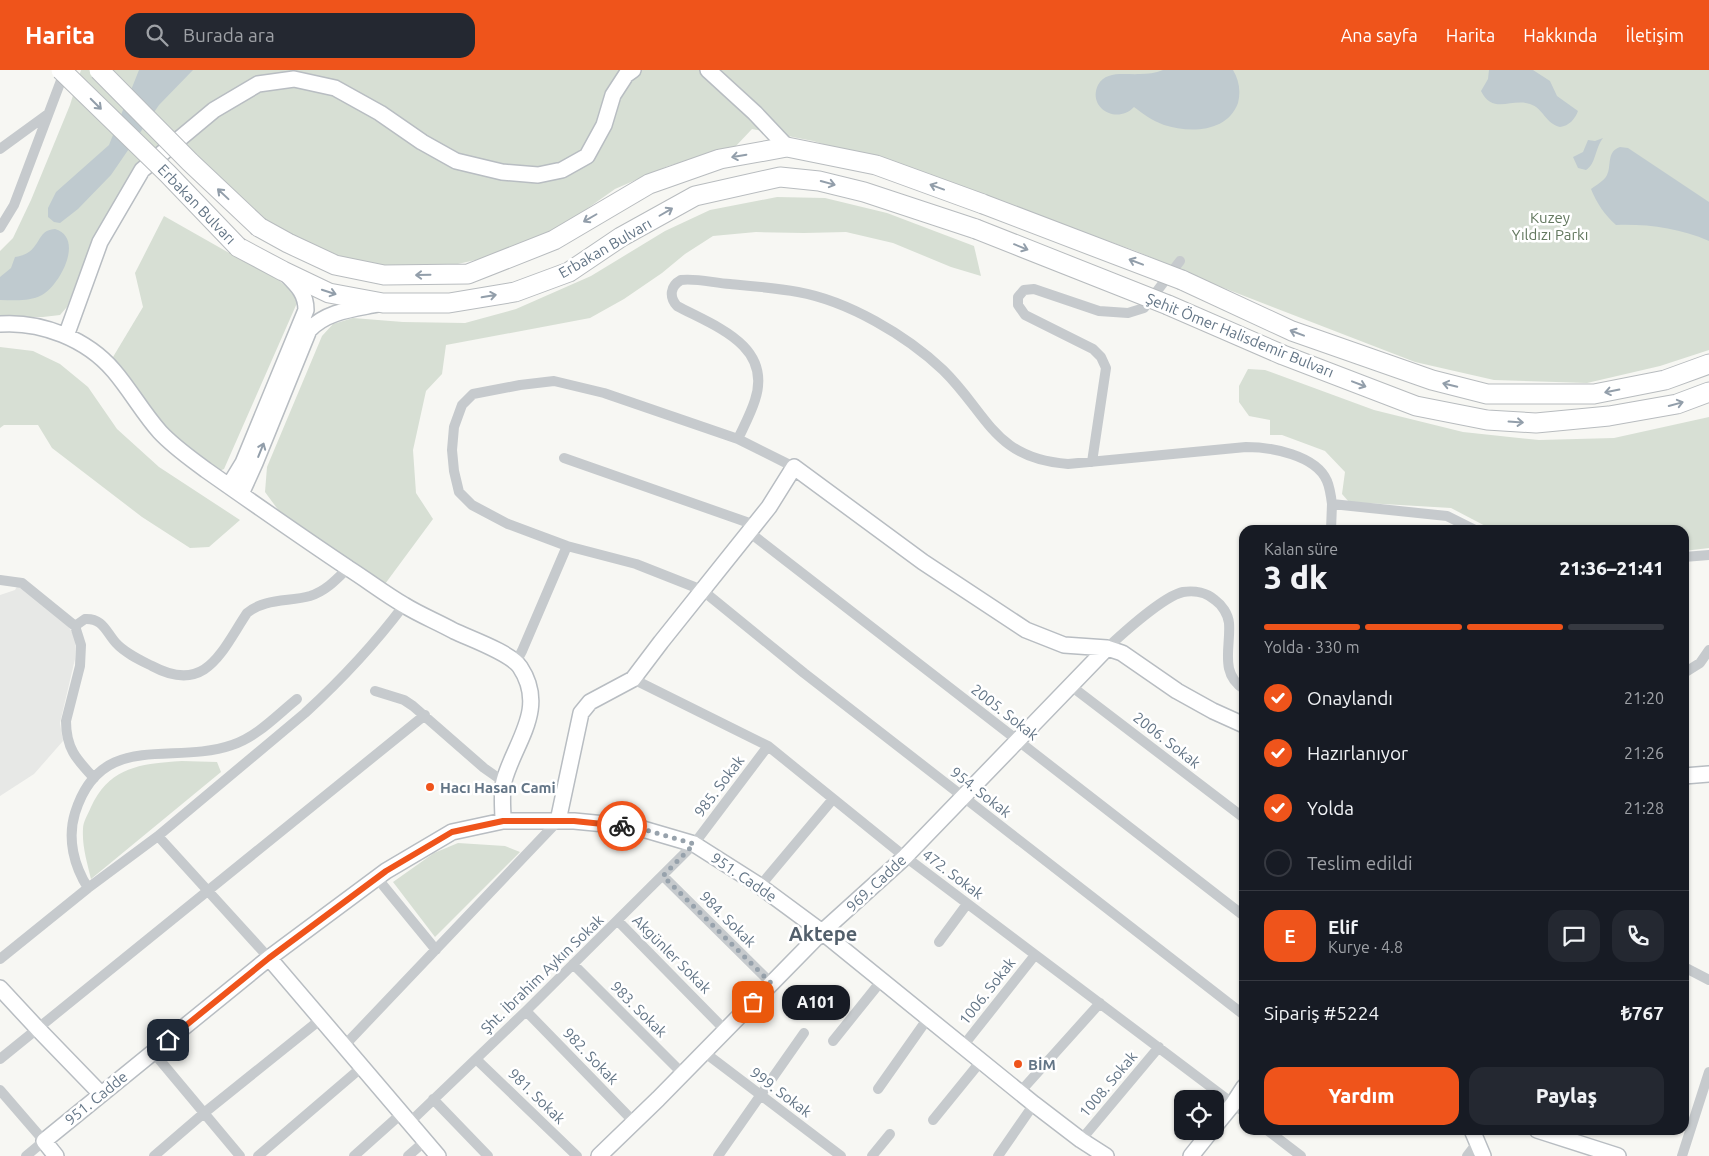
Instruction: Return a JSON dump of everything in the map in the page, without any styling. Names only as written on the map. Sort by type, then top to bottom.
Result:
[{"type":"highway","name":"Erbakan Bulvarı","points":[[63,70],[168,174],[238,247],[282,271],[329,293],[383,303],[448,303],[515,292],[569,272],[621,237],[695,196],[780,177]]},
{"type":"highway","name":"Erbakan Bulvarı","points":[[99,70],[190,162],[259,227],[335,265],[384,275],[468,274],[554,240],[649,184],[720,159],[787,147]]},
{"type":"highway","name":"Şehit Ömer Halisdemir Bulvarı","points":[[787,147],[876,165],[983,204],[1181,270],[1292,331],[1432,380],[1487,394],[1594,394],[1665,380],[1709,364]]},
{"type":"highway","name":"Şehit Ömer Halisdemir Bulvarı","points":[[780,177],[819,181],[864,192],[976,229],[1168,305],[1283,355],[1416,406],[1487,420],[1536,423],[1609,416],[1677,404],[1709,392]]},
{"type":"street","points":[[0,228],[14,205],[63,70]]},
{"type":"street","points":[[66,336],[100,242],[142,170],[214,110],[258,84],[294,80],[335,88],[380,113],[422,142],[456,161],[502,172],[538,175],[562,170],[587,156],[604,125],[613,95],[626,75],[633,70]]},
{"type":"street","points":[[708,70],[756,113],[787,147]]},
{"type":"street","points":[[0,149],[48,114]]},
{"type":"street","points":[[1092,462],[1106,368],[1101,357],[1092,349],[1025,315],[1018,305],[1018,297],[1024,290],[1034,289],[1099,311],[1128,313],[1144,308],[1181,270]]},
{"type":"street","points":[[235,490],[243,463],[306,310],[306,299],[296,283],[282,271]]},
{"type":"street","points":[[738,438],[758,391],[758,380],[754,362],[749,352],[734,336],[673,302],[671,291],[681,280],[798,292],[847,308],[890,330],[932,360],[952,379],[992,430],[1013,448],[1040,460],[1054,463],[1092,462],[1246,447],[1273,449],[1288,453],[1312,464],[1321,472],[1326,480],[1332,504],[1331,525]]},
{"type":"street","points":[[235,490],[256,463],[309,330],[317,322],[330,315],[383,303]]},
{"type":"street","points":[[0,324],[34,326],[66,336],[87,348],[113,369],[148,418],[166,438],[192,460],[404,606],[516,662],[521,668],[526,681],[530,695],[530,711],[526,727],[504,782],[503,821]]},
{"type":"street","name":"954. Sokak","points":[[794,467],[738,438],[604,393],[554,381],[473,394],[462,405],[454,426],[452,450],[454,471],[459,492],[472,505],[508,524],[567,546],[636,564],[702,590],[804,673],[1239,1011]]},
{"type":"street","name":"2005. Sokak","points":[[564,458],[752,528],[1017,740],[1239,912]]},
{"type":"street","points":[[344,1046],[558,821],[581,713],[590,702],[634,679],[769,507],[794,467],[923,562],[1026,630],[1064,645],[1106,648],[1122,654],[1161,682],[1188,698],[1239,723]]},
{"type":"street","points":[[1332,504],[1447,516],[1465,525]]},
{"type":"street","points":[[516,662],[567,546]]},
{"type":"street","points":[[1689,557],[1709,555]]},
{"type":"street","points":[[75,626],[85,619],[98,621],[104,625],[118,645],[124,650],[169,674],[187,676],[206,669],[214,662],[247,613],[253,608],[268,603],[310,596],[330,585],[348,568]]},
{"type":"street","points":[[0,580],[22,584],[75,626],[81,646],[81,657],[66,721],[67,740],[76,759],[94,778]]},
{"type":"street","points":[[1106,648],[1171,596],[1190,591],[1206,594],[1218,602],[1229,622],[1228,667],[1234,680],[1239,684]]},
{"type":"street","points":[[0,959],[88,888],[158,836],[327,693],[369,650],[404,606]]},
{"type":"street","name":"969. Cadde","points":[[600,1156],[822,932],[905,857],[1106,648]]},
{"type":"street","points":[[1689,670],[1700,663],[1709,650]]},
{"type":"street","name":"472. Sokak","points":[[634,679],[768,746],[905,857],[1238,1108]]},
{"type":"street","name":"2006. Sokak","points":[[1071,686],[1239,814]]},
{"type":"street","points":[[375,691],[404,700],[425,715],[484,768],[504,782]]},
{"type":"street","points":[[88,888],[80,875],[72,848],[74,815],[86,788],[103,769],[131,756],[209,751],[235,744],[248,738],[297,699]]},
{"type":"street","points":[[0,1059],[425,715]]},
{"type":"street","name":"985. Sokak","points":[[694,844],[768,746]]},
{"type":"street","points":[[1689,776],[1709,774]]},
{"type":"street","points":[[760,886],[834,799]]},
{"type":"street","name":"951. Cadde","points":[[44,1141],[269,958],[377,878],[452,832],[503,821],[574,821],[636,827],[694,844],[760,886],[822,932],[1034,1104],[1081,1140],[1106,1156]]},
{"type":"street","points":[[158,836],[269,958],[424,1142],[438,1156]]},
{"type":"street","name":"Şht. İbrahim Aykın Sokak","points":[[354,1156],[434,1099],[526,1012],[694,844]]},
{"type":"street","name":"984. Sokak","points":[[663,876],[772,984]]},
{"type":"street","points":[[377,878],[436,950]]},
{"type":"street","points":[[939,942],[967,904]]},
{"type":"street","name":"Akgünler Sokak","points":[[618,921],[725,1030]]},
{"type":"street","name":"1006. Sokak","points":[[963,1046],[1035,955]]},
{"type":"street","name":"983. Sokak","points":[[573,964],[683,1074]]},
{"type":"street","points":[[1689,970],[1709,980]]},
{"type":"street","points":[[833,1041],[882,980]]},
{"type":"street","points":[[0,988],[101,1094]]},
{"type":"street","points":[[1020,1092],[1100,1003]]},
{"type":"street","name":"982. Sokak","points":[[526,1012],[635,1122]]},
{"type":"street","points":[[878,1089],[928,1018]]},
{"type":"street","points":[[154,1156],[204,1113],[321,1019]]},
{"type":"street","points":[[718,1156],[804,1033]]},
{"type":"street","name":"1008. Sokak","points":[[1081,1140],[1158,1047]]},
{"type":"street","points":[[153,1052],[240,1156]]},
{"type":"street","name":"999. Sokak","points":[[704,1052],[841,1156]]},
{"type":"street","name":"981. Sokak","points":[[476,1058],[577,1156]]},
{"type":"street","points":[[933,1120],[981,1061]]},
{"type":"street","points":[[258,1156],[362,1067]]},
{"type":"street","points":[[1689,1134],[1709,1072]]},
{"type":"street","points":[[0,1090],[56,1156]]},
{"type":"street","points":[[434,1099],[488,1156]]},
{"type":"street","points":[[998,1156],[1034,1104]]},
{"type":"street","points":[[1224,1119],[1238,1108]]},
{"type":"street","points":[[872,1156],[890,1134]]},
{"type":"street","points":[[1274,1135],[1301,1156]]},
{"type":"street","points":[[1558,1135],[1618,1156]]},
{"type":"street","points":[[1682,1156],[1689,1135]]},
{"type":"street","points":[[1191,1156],[1204,1140]]},
{"type":"street","points":[[26,1156],[44,1141]]},
{"type":"street","points":[[408,1156],[424,1142]]},
{"type":"street","points":[[1468,1156],[1477,1143]]},
{"type":"shaded area","points":[[139,70],[193,70],[159,105],[111,175],[78,209],[60,223],[54,222],[48,217],[48,208],[56,192],[109,145]]},
{"type":"shaded area","points":[[1163,70],[1233,70],[1239,86],[1239,94],[1238,103],[1233,113],[1216,125],[1206,128],[1185,129],[1164,125],[1134,107],[1127,112],[1112,114],[1100,107],[1096,93],[1101,80],[1106,77],[1116,74],[1149,74]]},
{"type":"shaded area","points":[[1489,70],[1533,70],[1550,81],[1557,96],[1578,111],[1577,114],[1569,124],[1560,127],[1551,123],[1538,109],[1530,104],[1497,104],[1491,102],[1481,91],[1488,79]]},
{"type":"shaded area","points":[[1603,138],[1592,164],[1586,170],[1578,168],[1573,157],[1583,152],[1588,140],[1595,141]]},
{"type":"shaded area","points":[[1620,147],[1628,148],[1709,202],[1709,241],[1675,230],[1652,226],[1616,225],[1612,221],[1599,204],[1591,189],[1606,177],[1611,155]]},
{"type":"shaded area","points":[[55,229],[64,234],[68,242],[69,251],[62,272],[56,282],[42,295],[32,299],[0,300],[0,277],[11,268],[15,257],[30,251],[44,233]]},
{"type":"shaded area","points":[[19,583],[67,624],[76,639],[75,659],[60,723],[63,741],[34,774],[0,796],[0,595],[15,590]]},
{"type":"green space","name":"Kuzey Yıldızı Parkı","points":[[81,70],[1709,70],[1709,350],[1660,366],[1587,383],[1494,380],[1415,362],[1216,285],[1136,251],[906,169],[813,141],[752,129],[735,147],[668,166],[615,189],[554,232],[502,254],[449,266],[383,267],[337,255],[300,240],[254,214],[172,136],[121,189],[87,255],[67,307],[60,315],[0,317],[0,251],[13,238],[31,200],[70,105]]},
{"type":"green space","points":[[777,197],[825,198],[887,213],[974,246],[981,276],[951,267],[893,243],[846,232],[756,232],[713,236],[624,299],[590,318],[446,345],[442,374],[426,391],[413,450],[416,493],[433,519],[385,584],[279,511],[265,492],[267,467],[322,336],[333,324],[353,318],[403,322],[465,323],[516,309],[591,276],[665,231],[710,210]]},
{"type":"green space","points":[[164,216],[231,254],[269,272],[294,293],[297,303],[224,469],[217,472],[174,447],[110,362],[143,307],[135,273]]},
{"type":"green space","points":[[0,347],[33,351],[60,364],[88,387],[117,429],[159,467],[240,520],[209,547],[190,548],[142,517],[52,448],[38,425],[4,425],[0,428]]},
{"type":"green space","points":[[1248,369],[1265,370],[1374,410],[1463,432],[1539,440],[1614,438],[1709,417],[1709,548],[1689,550],[1689,525],[1483,525],[1451,508],[1349,502],[1342,494],[1345,472],[1325,451],[1282,435],[1270,435],[1270,420],[1249,416],[1239,402],[1239,386]]},
{"type":"green space","points":[[182,761],[217,762],[221,772],[91,879],[84,848],[83,826],[99,793],[117,775],[128,770],[140,766]]},
{"type":"green space","points":[[458,843],[505,846],[520,852],[435,937],[393,882],[434,853]]},
{"type":"way so far","points":[[622,826],[636,827],[694,844],[663,876],[772,984],[753,1002]]},
{"type":"place","name":"Hacı Hasan Cami","points":[[430,787]]},
{"type":"place","name":"A101","points":[[753,1002]]},
{"type":"place","name":"BİM","points":[[1018,1064]]},
{"type":"district","name":"Aktepe","points":[[823,933]]},
{"type":"route","points":[[168,1040],[269,958],[386,871],[452,832],[503,821],[574,821],[622,826]]}]
